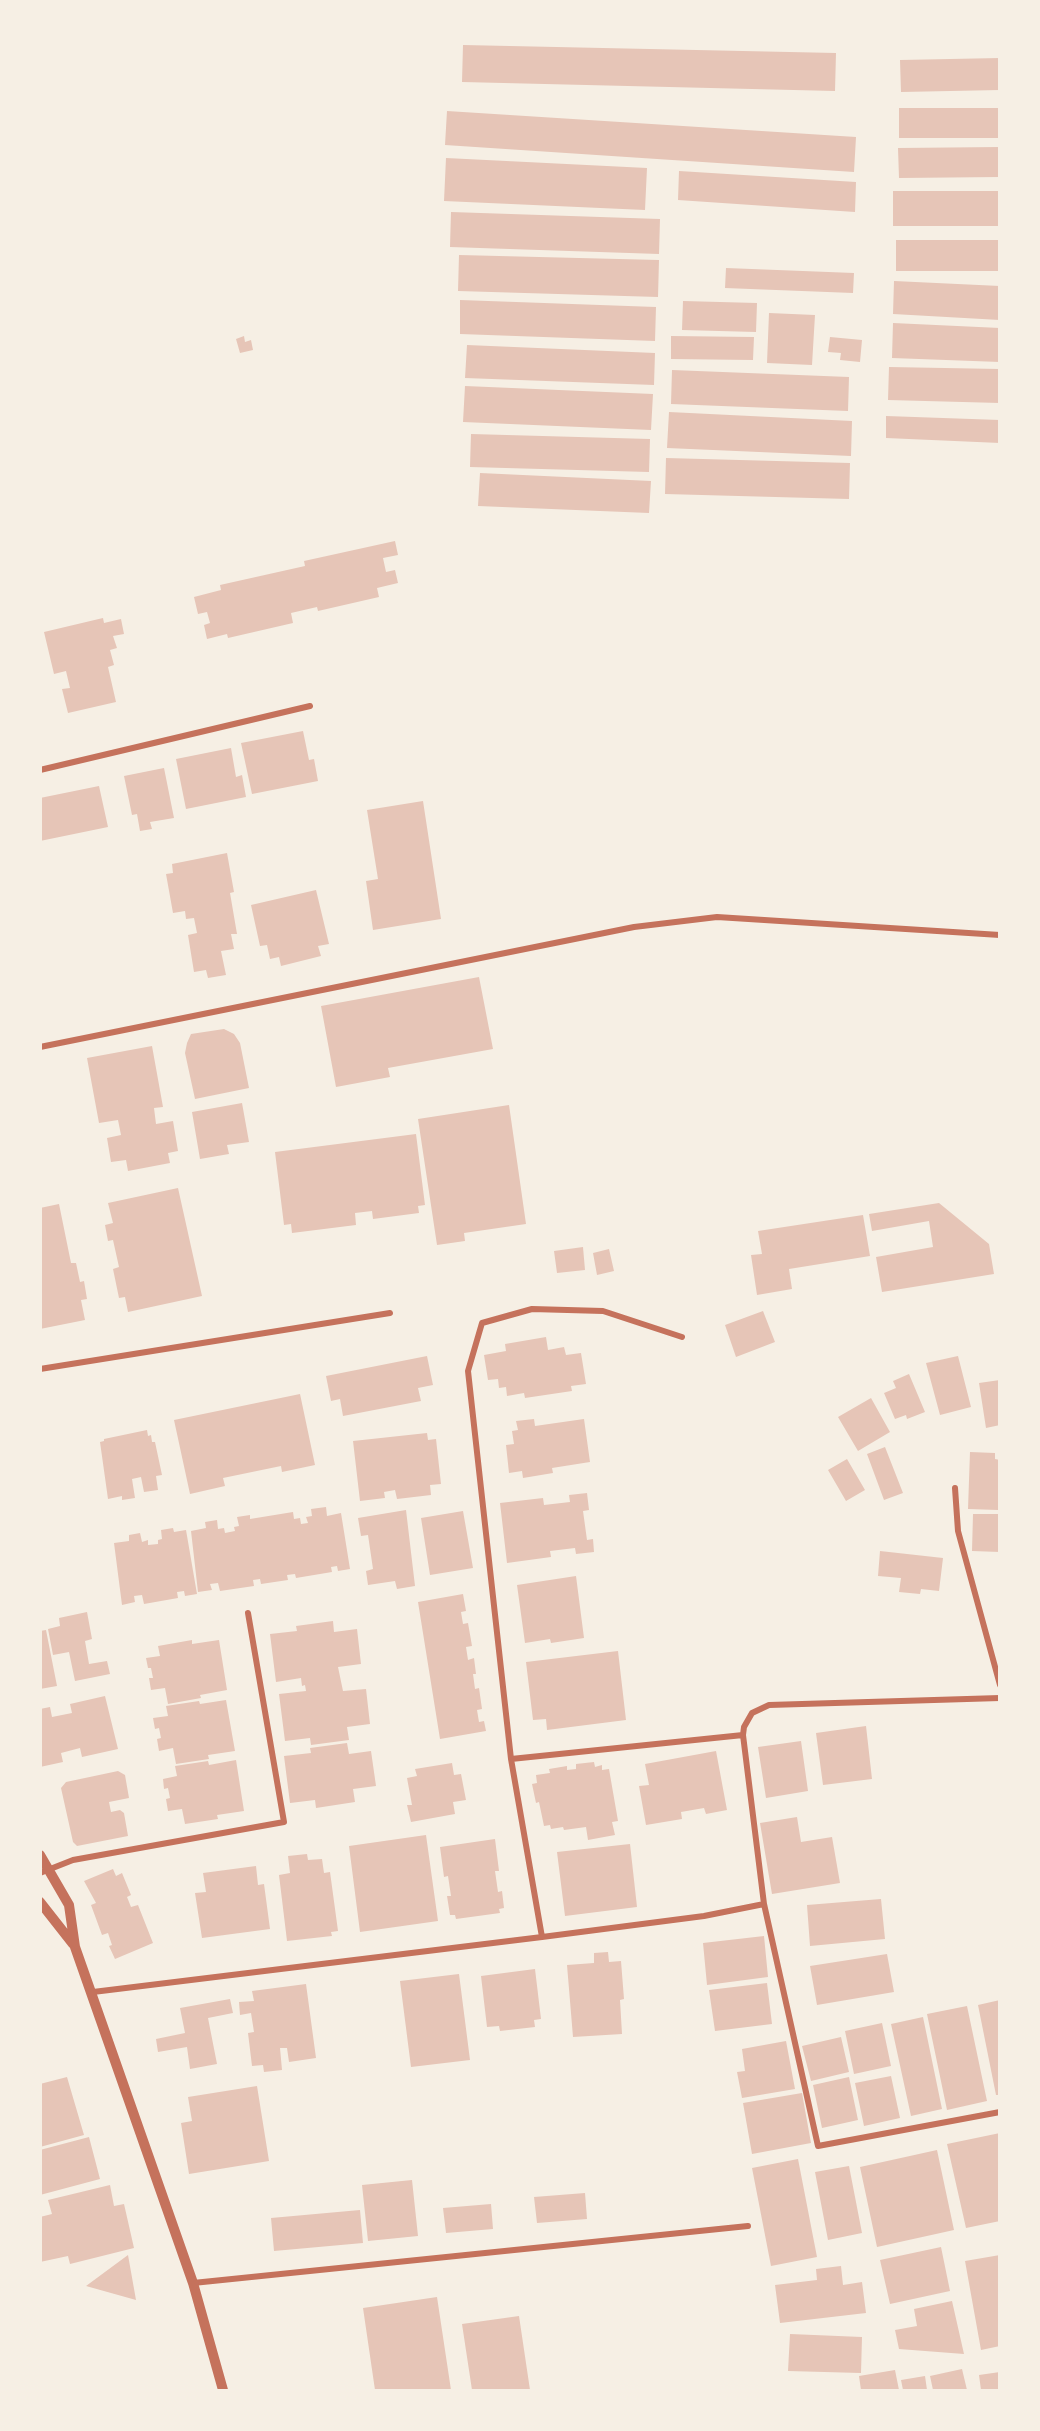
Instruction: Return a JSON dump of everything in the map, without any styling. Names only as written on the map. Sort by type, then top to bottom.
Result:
[{"type":"street","points":[[40,770],[310,706]]},
{"type":"street","points":[[40,1047],[634,927],[717,917],[999,934]]},
{"type":"street","points":[[542,1937],[511,1759],[468,1371],[482,1323],[532,1309],[603,1311],[682,1337]]},
{"type":"street","points":[[40,1370],[390,1313]]},
{"type":"street","points":[[955,1488],[958,1531],[999,1685]]},
{"type":"street","points":[[44,1871],[73,1860],[284,1822],[248,1613]]},
{"type":"street","points":[[999,1698],[769,1705],[752,1713],[744,1726],[743,1735],[764,1904],[818,2146],[999,2112]]},
{"type":"street","points":[[511,1759],[743,1735]]},
{"type":"street","points":[[40,1855],[44,1871],[69,1905],[75,1947],[93,1992],[193,2283],[223,2391]]},
{"type":"street","points":[[40,1902],[75,1947]]},
{"type":"street","points":[[93,1992],[704,1916],[764,1904]]},
{"type":"street","points":[[193,2283],[748,2226]]},
{"type":"building","points":[[463,45],[836,53],[835,91],[462,82]]},
{"type":"building","points":[[1000,58],[1000,90],[901,92],[900,60]]},
{"type":"building","points":[[899,108],[1000,108],[1000,138],[899,138]]},
{"type":"building","points":[[447,111],[856,137],[854,172],[445,145]]},
{"type":"building","points":[[1000,147],[1000,177],[899,178],[898,148]]},
{"type":"building","points":[[446,158],[647,168],[645,210],[444,201]]},
{"type":"building","points":[[679,171],[856,182],[855,212],[678,200]]},
{"type":"building","points":[[893,191],[1000,191],[1000,226],[893,226]]},
{"type":"building","points":[[451,212],[660,219],[659,254],[450,247]]},
{"type":"building","points":[[896,240],[1000,240],[1000,271],[896,271]]},
{"type":"building","points":[[459,255],[659,260],[658,297],[458,291]]},
{"type":"building","points":[[726,268],[854,273],[853,293],[725,288]]},
{"type":"building","points":[[894,281],[1000,286],[1000,320],[893,314]]},
{"type":"building","points":[[460,300],[656,307],[655,341],[460,334]]},
{"type":"building","points":[[683,301],[757,303],[756,332],[682,330]]},
{"type":"building","points":[[769,313],[815,315],[812,365],[767,363]]},
{"type":"building","points":[[893,323],[1000,328],[1000,362],[892,358]]},
{"type":"building","points":[[244,336],[245,342],[251,340],[253,350],[240,353],[236,339]]},
{"type":"building","points":[[671,336],[754,337],[753,360],[671,359]]},
{"type":"building","points":[[830,337],[862,340],[860,362],[840,360],[841,353],[828,352]]},
{"type":"building","points":[[467,345],[655,353],[654,385],[465,378]]},
{"type":"building","points":[[889,367],[1000,369],[1000,403],[888,400]]},
{"type":"building","points":[[672,370],[849,377],[848,411],[671,404]]},
{"type":"building","points":[[465,386],[653,394],[651,430],[463,422]]},
{"type":"building","points":[[669,412],[852,421],[851,456],[667,448]]},
{"type":"building","points":[[886,416],[1000,420],[1000,443],[886,438]]},
{"type":"building","points":[[471,434],[650,439],[649,472],[470,467]]},
{"type":"building","points":[[666,458],[850,463],[849,499],[665,494]]},
{"type":"building","points":[[480,473],[651,481],[649,513],[478,506]]},
{"type":"building","points":[[395,541],[398,555],[383,558],[386,572],[395,570],[398,583],[377,588],[379,597],[318,611],[317,607],[291,613],[293,623],[228,638],[227,634],[207,639],[204,625],[210,623],[207,612],[198,614],[194,597],[221,590],[220,585],[305,566],[304,561]]},
{"type":"building","points":[[103,618],[104,623],[121,619],[124,634],[113,636],[117,648],[110,650],[114,665],[108,667],[116,702],[68,713],[62,689],[70,688],[66,671],[54,674],[44,632]]},
{"type":"building","points":[[303,731],[309,760],[314,759],[318,781],[252,794],[241,743]]},
{"type":"building","points":[[231,748],[236,777],[242,775],[246,797],[186,809],[176,759]]},
{"type":"building","points":[[164,768],[174,818],[150,822],[152,829],[140,831],[137,814],[132,815],[124,776]]},
{"type":"building","points":[[99,786],[108,827],[40,841],[40,798]]},
{"type":"building","points":[[423,801],[441,919],[373,930],[366,881],[378,879],[367,810]]},
{"type":"building","points":[[227,853],[234,892],[230,893],[237,934],[231,934],[234,949],[221,951],[226,975],[208,978],[206,970],[194,972],[188,935],[197,933],[194,918],[186,919],[185,911],[173,913],[166,874],[173,873],[172,864]]},
{"type":"building","points":[[316,890],[329,944],[318,946],[321,956],[281,966],[279,957],[270,959],[267,945],[260,946],[251,905]]},
{"type":"building","points":[[479,977],[493,1049],[388,1068],[390,1077],[336,1087],[321,1006]]},
{"type":"building","points":[[224,1029],[234,1034],[240,1043],[249,1088],[195,1099],[185,1053],[187,1043],[191,1034]]},
{"type":"building","points":[[152,1046],[163,1107],[154,1108],[156,1124],[173,1121],[178,1151],[168,1153],[170,1163],[128,1171],[126,1160],[111,1162],[107,1138],[121,1135],[118,1120],[99,1123],[87,1058]]},
{"type":"building","points":[[242,1103],[249,1142],[227,1145],[229,1154],[200,1159],[192,1112]]},
{"type":"building","points":[[509,1105],[526,1224],[464,1233],[465,1241],[437,1245],[418,1119]]},
{"type":"building","points":[[416,1134],[425,1205],[418,1206],[419,1213],[373,1219],[372,1211],[355,1213],[356,1225],[292,1233],[291,1224],[284,1225],[275,1152]]},
{"type":"building","points":[[178,1188],[202,1296],[128,1312],[125,1297],[119,1298],[113,1269],[119,1267],[113,1240],[108,1241],[105,1225],[113,1223],[108,1203]]},
{"type":"building","points":[[939,1203],[989,1244],[994,1274],[882,1292],[876,1257],[933,1247],[929,1221],[872,1231],[869,1214]]},
{"type":"building","points":[[59,1204],[71,1263],[76,1263],[80,1282],[84,1281],[87,1299],[81,1300],[85,1320],[40,1329],[40,1208]]},
{"type":"building","points":[[863,1215],[870,1256],[789,1269],[792,1289],[757,1295],[751,1255],[762,1254],[758,1231]]},
{"type":"building","points":[[583,1247],[585,1270],[557,1273],[554,1251]]},
{"type":"building","points":[[609,1249],[614,1271],[597,1275],[593,1253]]},
{"type":"building","points":[[763,1311],[775,1342],[736,1357],[725,1325]]},
{"type":"building","points":[[546,1337],[548,1350],[564,1347],[566,1355],[581,1353],[586,1384],[571,1386],[572,1391],[525,1398],[524,1393],[507,1396],[506,1387],[499,1388],[498,1379],[488,1380],[484,1355],[506,1351],[505,1344]]},
{"type":"building","points":[[427,1356],[433,1385],[418,1388],[421,1401],[343,1416],[340,1399],[331,1401],[326,1376]]},
{"type":"building","points":[[958,1356],[971,1407],[940,1415],[926,1363]]},
{"type":"building","points":[[909,1374],[925,1412],[907,1419],[906,1415],[895,1419],[884,1393],[896,1388],[893,1381]]},
{"type":"building","points":[[1000,1380],[1000,1425],[986,1428],[979,1383]]},
{"type":"building","points":[[300,1394],[315,1465],[282,1472],[281,1466],[223,1478],[225,1486],[190,1494],[174,1420]]},
{"type":"building","points":[[871,1398],[890,1432],[858,1451],[838,1417]]},
{"type":"building","points":[[534,1419],[535,1426],[584,1419],[590,1462],[552,1468],[553,1473],[523,1478],[522,1471],[509,1473],[506,1445],[514,1444],[512,1431],[518,1430],[516,1421]]},
{"type":"building","points":[[147,1430],[152,1442],[155,1442],[162,1475],[156,1476],[158,1490],[144,1492],[141,1477],[132,1479],[135,1498],[122,1500],[122,1496],[108,1499],[100,1442],[104,1439]]},
{"type":"building","points":[[427,1433],[428,1440],[436,1439],[441,1484],[430,1485],[431,1495],[397,1499],[395,1490],[384,1492],[385,1498],[360,1501],[353,1441]]},
{"type":"building","points":[[885,1447],[903,1493],[884,1500],[867,1454]]},
{"type":"building","points":[[970,1452],[995,1453],[995,1459],[1000,1460],[998,1510],[968,1509]]},
{"type":"building","points":[[847,1459],[865,1490],[846,1501],[828,1470]]},
{"type":"building","points":[[587,1493],[589,1510],[583,1511],[587,1540],[593,1539],[594,1552],[576,1554],[575,1548],[550,1551],[551,1557],[507,1563],[500,1503],[543,1498],[544,1505],[570,1502],[569,1495]]},
{"type":"building","points":[[326,1507],[327,1516],[341,1513],[350,1569],[338,1571],[337,1566],[331,1567],[332,1572],[296,1578],[295,1574],[287,1575],[288,1580],[261,1584],[260,1579],[253,1580],[254,1586],[220,1591],[218,1583],[210,1584],[212,1590],[198,1592],[191,1531],[206,1528],[205,1522],[217,1520],[218,1529],[224,1528],[225,1533],[235,1531],[234,1527],[239,1526],[237,1517],[250,1515],[250,1519],[293,1512],[294,1519],[300,1518],[301,1524],[308,1523],[306,1517],[312,1516],[311,1509]]},
{"type":"building","points":[[406,1510],[415,1586],[397,1589],[395,1581],[368,1585],[366,1571],[373,1569],[368,1535],[361,1536],[358,1518]]},
{"type":"building","points":[[463,1511],[473,1568],[430,1575],[421,1518]]},
{"type":"building","points":[[973,1514],[1000,1514],[1000,1552],[972,1551]]},
{"type":"building","points":[[173,1528],[174,1532],[186,1530],[197,1594],[185,1596],[184,1591],[177,1592],[178,1598],[144,1604],[142,1595],[134,1596],[135,1602],[122,1605],[114,1543],[129,1541],[129,1535],[140,1533],[142,1542],[148,1540],[148,1545],[158,1544],[158,1540],[162,1539],[161,1530]]},
{"type":"building","points":[[880,1551],[943,1558],[939,1591],[921,1589],[920,1594],[899,1592],[901,1578],[878,1576]]},
{"type":"building","points":[[576,1576],[584,1638],[551,1643],[550,1639],[525,1643],[517,1585]]},
{"type":"building","points":[[463,1594],[466,1611],[461,1612],[463,1624],[468,1623],[472,1646],[466,1647],[468,1660],[474,1658],[475,1689],[479,1688],[482,1709],[477,1710],[479,1722],[484,1721],[486,1731],[440,1739],[418,1602]]},
{"type":"building","points":[[87,1612],[92,1639],[85,1641],[89,1664],[107,1661],[110,1674],[75,1681],[69,1652],[53,1655],[48,1629],[60,1626],[59,1618]]},
{"type":"building","points":[[333,1621],[334,1632],[357,1629],[361,1664],[338,1667],[343,1691],[366,1689],[370,1724],[347,1727],[349,1740],[311,1745],[310,1738],[285,1741],[279,1694],[306,1691],[305,1685],[302,1686],[301,1678],[276,1682],[270,1634],[297,1631],[296,1626]]},
{"type":"building","points":[[46,1630],[57,1686],[40,1689],[40,1631]]},
{"type":"building","points":[[192,1640],[192,1644],[219,1640],[227,1690],[168,1704],[165,1688],[151,1690],[149,1678],[153,1678],[146,1658],[160,1656],[158,1646]]},
{"type":"building","points":[[618,1651],[626,1720],[547,1730],[546,1719],[533,1720],[526,1662]]},
{"type":"building","points":[[105,1696],[118,1749],[82,1757],[80,1748],[61,1753],[63,1762],[40,1767],[40,1709],[50,1707],[52,1717],[72,1713],[70,1704]]},
{"type":"building","points":[[226,1700],[235,1751],[208,1755],[209,1759],[176,1764],[173,1748],[159,1751],[157,1739],[161,1738],[159,1728],[155,1729],[153,1718],[168,1716],[166,1706]]},
{"type":"building","points":[[866,1726],[872,1779],[823,1785],[816,1733]]},
{"type":"building","points":[[801,1741],[808,1791],[766,1798],[758,1747]]},
{"type":"building","points":[[347,1743],[349,1754],[371,1751],[376,1786],[353,1789],[355,1802],[316,1808],[315,1800],[290,1803],[284,1756],[311,1753],[310,1748]]},
{"type":"building","points":[[716,1751],[727,1810],[706,1814],[704,1808],[681,1812],[682,1819],[646,1825],[639,1786],[649,1785],[645,1764]]},
{"type":"building","points":[[236,1760],[244,1811],[217,1815],[218,1819],[185,1824],[182,1809],[168,1811],[166,1799],[170,1798],[168,1788],[164,1789],[163,1779],[177,1776],[175,1766],[208,1761],[209,1765]]},
{"type":"building","points":[[594,1762],[595,1767],[602,1765],[602,1770],[609,1769],[618,1821],[612,1822],[615,1835],[588,1840],[586,1827],[564,1830],[563,1827],[551,1829],[550,1825],[544,1826],[532,1784],[537,1783],[536,1775],[550,1773],[549,1769],[567,1766],[567,1770],[576,1769],[576,1764]]},
{"type":"building","points":[[452,1763],[454,1775],[461,1774],[466,1800],[453,1802],[455,1814],[411,1822],[407,1805],[412,1805],[407,1778],[417,1776],[415,1769]]},
{"type":"building","points":[[118,1771],[125,1775],[129,1798],[109,1802],[111,1812],[120,1810],[124,1813],[128,1836],[77,1846],[73,1842],[61,1788],[66,1782]]},
{"type":"building","points":[[797,1817],[801,1842],[832,1837],[840,1883],[772,1894],[760,1823]]},
{"type":"building","points":[[426,1835],[438,1921],[360,1932],[349,1846]]},
{"type":"building","points":[[495,1839],[499,1871],[495,1871],[498,1892],[502,1891],[504,1908],[499,1909],[500,1913],[456,1919],[455,1915],[450,1915],[447,1896],[451,1896],[448,1876],[444,1877],[440,1847]]},
{"type":"building","points":[[630,1844],[637,1907],[565,1916],[557,1852]]},
{"type":"building","points":[[307,1854],[308,1860],[322,1859],[324,1873],[330,1872],[338,1931],[331,1932],[332,1936],[287,1941],[279,1875],[290,1873],[288,1856]]},
{"type":"building","points":[[256,1866],[258,1885],[264,1884],[270,1929],[202,1938],[195,1893],[206,1892],[203,1873]]},
{"type":"building","points":[[113,1869],[116,1876],[122,1873],[131,1895],[127,1897],[131,1907],[138,1905],[153,1943],[115,1959],[109,1946],[112,1945],[108,1933],[102,1935],[91,1905],[96,1903],[84,1881]]},
{"type":"building","points":[[881,1899],[885,1939],[810,1946],[807,1905]]},
{"type":"building","points":[[764,1936],[768,1977],[707,1985],[703,1943]]},
{"type":"building","points":[[608,1952],[609,1962],[621,1961],[624,1999],[620,2000],[622,2034],[573,2037],[567,1965],[594,1963],[594,1953]]},
{"type":"building","points":[[887,1954],[894,1992],[817,2005],[810,1966]]},
{"type":"building","points":[[535,1969],[541,2019],[534,2020],[535,2027],[500,2031],[499,2026],[487,2027],[481,1976]]},
{"type":"building","points":[[459,1974],[470,2060],[411,2067],[400,1981]]},
{"type":"building","points":[[767,1983],[772,2024],[715,2031],[709,1990]]},
{"type":"building","points":[[306,1984],[316,2058],[289,2062],[287,2048],[280,2048],[282,2070],[264,2072],[263,2065],[252,2066],[248,2033],[254,2032],[251,2013],[240,2015],[239,2002],[254,2001],[252,1991]]},
{"type":"building","points":[[230,1999],[233,2013],[208,2018],[217,2064],[190,2069],[187,2047],[158,2052],[156,2039],[185,2033],[180,2008]]},
{"type":"building","points":[[1000,2000],[1000,2095],[996,2095],[978,2005]]},
{"type":"building","points":[[967,2006],[987,2101],[947,2110],[927,2014]]},
{"type":"building","points":[[923,2017],[942,2109],[911,2116],[891,2024]]},
{"type":"building","points":[[882,2023],[891,2066],[854,2074],[845,2031]]},
{"type":"building","points":[[841,2037],[849,2072],[811,2081],[802,2046]]},
{"type":"building","points":[[786,2041],[795,2089],[742,2098],[737,2072],[745,2071],[742,2049]]},
{"type":"building","points":[[891,2076],[900,2118],[864,2126],[855,2083]]},
{"type":"building","points":[[67,2077],[84,2135],[40,2147],[40,2084]]},
{"type":"building","points":[[849,2077],[858,2120],[822,2128],[813,2085]]},
{"type":"building","points":[[257,2086],[269,2161],[189,2174],[181,2123],[192,2121],[188,2097]]},
{"type":"building","points":[[802,2093],[811,2143],[752,2154],[743,2103]]},
{"type":"building","points":[[1000,2133],[1000,2221],[966,2228],[947,2144]]},
{"type":"building","points":[[89,2137],[100,2179],[40,2195],[40,2150]]},
{"type":"building","points":[[937,2150],[954,2230],[877,2247],[860,2167]]},
{"type":"building","points":[[798,2159],[817,2257],[771,2266],[752,2168]]},
{"type":"building","points":[[849,2166],[862,2233],[828,2240],[815,2172]]},
{"type":"building","points":[[412,2180],[418,2236],[368,2241],[362,2185]]},
{"type":"building","points":[[110,2185],[114,2206],[124,2204],[134,2248],[70,2264],[68,2256],[40,2262],[40,2217],[52,2214],[48,2200]]},
{"type":"building","points":[[585,2193],[587,2219],[537,2223],[534,2197]]},
{"type":"building","points":[[491,2204],[493,2229],[446,2233],[443,2208]]},
{"type":"building","points":[[360,2210],[363,2243],[274,2251],[271,2218]]},
{"type":"building","points":[[941,2247],[950,2291],[890,2304],[880,2260]]},
{"type":"building","points":[[128,2255],[136,2300],[86,2286]]},
{"type":"building","points":[[1000,2255],[1000,2346],[981,2350],[965,2261]]},
{"type":"building","points":[[841,2266],[843,2285],[862,2282],[866,2313],[780,2323],[775,2285],[817,2280],[816,2269]]},
{"type":"building","points":[[437,2297],[451,2390],[375,2390],[363,2308]]},
{"type":"building","points":[[952,2301],[964,2354],[899,2349],[895,2330],[917,2326],[914,2309]]},
{"type":"building","points":[[519,2316],[530,2390],[472,2390],[462,2324]]},
{"type":"building","points":[[790,2334],[862,2337],[861,2373],[788,2371]]},
{"type":"building","points":[[962,2369],[967,2390],[933,2390],[930,2376]]},
{"type":"building","points":[[895,2370],[899,2390],[861,2390],[859,2376]]},
{"type":"building","points":[[1000,2372],[1000,2390],[981,2390],[979,2375]]},
{"type":"building","points":[[925,2376],[927,2390],[903,2390],[901,2380]]}]
